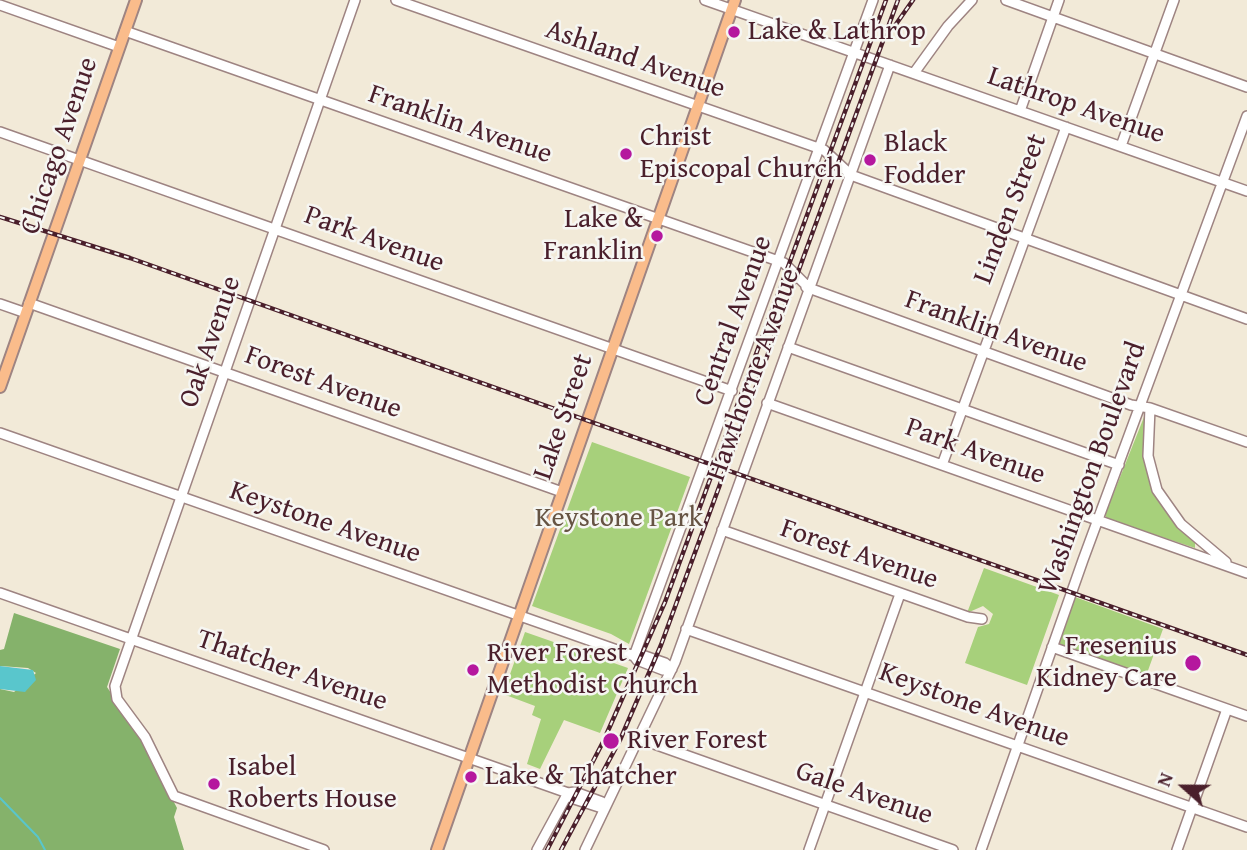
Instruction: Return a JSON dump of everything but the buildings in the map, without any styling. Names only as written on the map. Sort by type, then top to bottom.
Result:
[{"type":"main road","name":"Chicago Avenue","points":[[0,387],[136,0]]},
{"type":"main road","name":"Lake Street","points":[[437,850],[733,5]]},
{"type":"street","name":"Oak Avenue","points":[[324,850],[174,796],[145,737],[117,699],[115,686],[355,0]]},
{"type":"street","name":"Ashland Avenue","points":[[396,0],[819,150],[847,168],[850,175],[857,180],[1247,319]]},
{"type":"street","name":"Lathrop Avenue","points":[[705,0],[733,5],[914,74],[1247,191]]},
{"type":"street","name":"Central Avenue","points":[[634,656],[873,0]]},
{"type":"street","points":[[914,74],[948,26],[972,0]]},
{"type":"street","points":[[1006,0],[1247,87]]},
{"type":"street","points":[[1020,111],[1059,0]]},
{"type":"street","points":[[1121,146],[1174,0]]},
{"type":"street","points":[[0,5],[120,47]]},
{"type":"street","name":"Franklin Avenue","points":[[125,32],[784,263],[809,288],[982,352],[1247,442]]},
{"type":"street","name":"Hawthorne Avenue","points":[[584,850],[672,669],[890,65]]},
{"type":"street","name":"Washington Boulevard","points":[[981,850],[1098,520],[1145,407],[1181,296],[1247,116]]},
{"type":"street","name":"Linden Street","points":[[942,465],[1066,127]]},
{"type":"street","name":"Park Avenue","points":[[0,132],[732,391]]},
{"type":"street","name":"Forest Avenue","points":[[0,304],[28,308],[224,372],[562,492]]},
{"type":"street","points":[[788,347],[1119,465]]},
{"type":"street","name":"Park Avenue","points":[[767,403],[1247,573]]},
{"type":"street","points":[[1145,407],[1148,456],[1157,491],[1172,513],[1196,538],[1226,562],[1247,573]]},
{"type":"street","name":"Keystone Avenue","points":[[0,433],[634,656],[652,659],[672,669]]},
{"type":"street","name":"Forest Avenue","points":[[722,530],[900,594],[968,617],[982,619]]},
{"type":"street","name":"Thatcher Avenue","points":[[0,593],[568,793],[571,798],[599,807],[606,806]]},
{"type":"street","points":[[809,850],[900,594]]},
{"type":"street","name":"Keystone Avenue","points":[[686,629],[1247,827]]},
{"type":"street","points":[[1052,647],[1247,716]]},
{"type":"street","points":[[1177,850],[1227,709]]},
{"type":"street","name":"Gale Avenue","points":[[640,739],[953,850]]},
{"type":"street","points":[[537,850],[568,793]]},
{"type":"green space","points":[[1144,417],[1145,456],[1156,494],[1171,519],[1195,542],[1195,548],[1107,519],[1105,515]]},
{"type":"green space","name":"Keystone Park","points":[[592,442],[690,477],[629,644],[611,634],[532,606]]},
{"type":"green space","points":[[984,568],[1059,595],[1027,685],[965,663],[978,627],[989,624],[993,614],[983,606],[967,613]]},
{"type":"green space","points":[[1075,597],[1163,629],[1146,676],[1061,646],[1059,642]]},
{"type":"green space","points":[[14,613],[120,649],[107,687],[140,737],[177,808],[174,817],[184,850],[0,850],[0,689],[14,692],[36,673],[28,668],[0,666],[0,650],[4,649]]},
{"type":"green space","points":[[525,632],[628,668],[600,733],[564,720],[540,769],[527,764],[541,719],[532,715],[535,706],[503,694]]},
{"type":"water","points":[[0,666],[33,670],[36,680],[25,692],[0,689]]},
{"type":"waterway","points":[[0,798],[38,837],[45,850]]},
{"type":"railway","points":[[547,850],[603,742],[665,602],[886,0]]},
{"type":"railway","points":[[561,850],[620,740],[661,645],[898,0]]},
{"type":"railway","points":[[894,27],[913,0]]},
{"type":"railway","points":[[0,217],[130,258],[1247,655]]},
{"type":"place","name":"Lake & Lathrop","points":[[734,32]]},
{"type":"place","name":"Christ Episcopal Church","points":[[626,154]]},
{"type":"place","name":"Black Fodder","points":[[870,160]]},
{"type":"place","name":"Lake & Franklin","points":[[657,236]]},
{"type":"place","name":"Fresenius Kidney Care","points":[[1193,663]]},
{"type":"place","name":"River Forest Methodist Church","points":[[473,670]]},
{"type":"place","name":"River Forest","points":[[611,741]]},
{"type":"place","name":"Lake & Thatcher","points":[[471,777]]},
{"type":"place","name":"Isabel Roberts House","points":[[214,784]]}]
